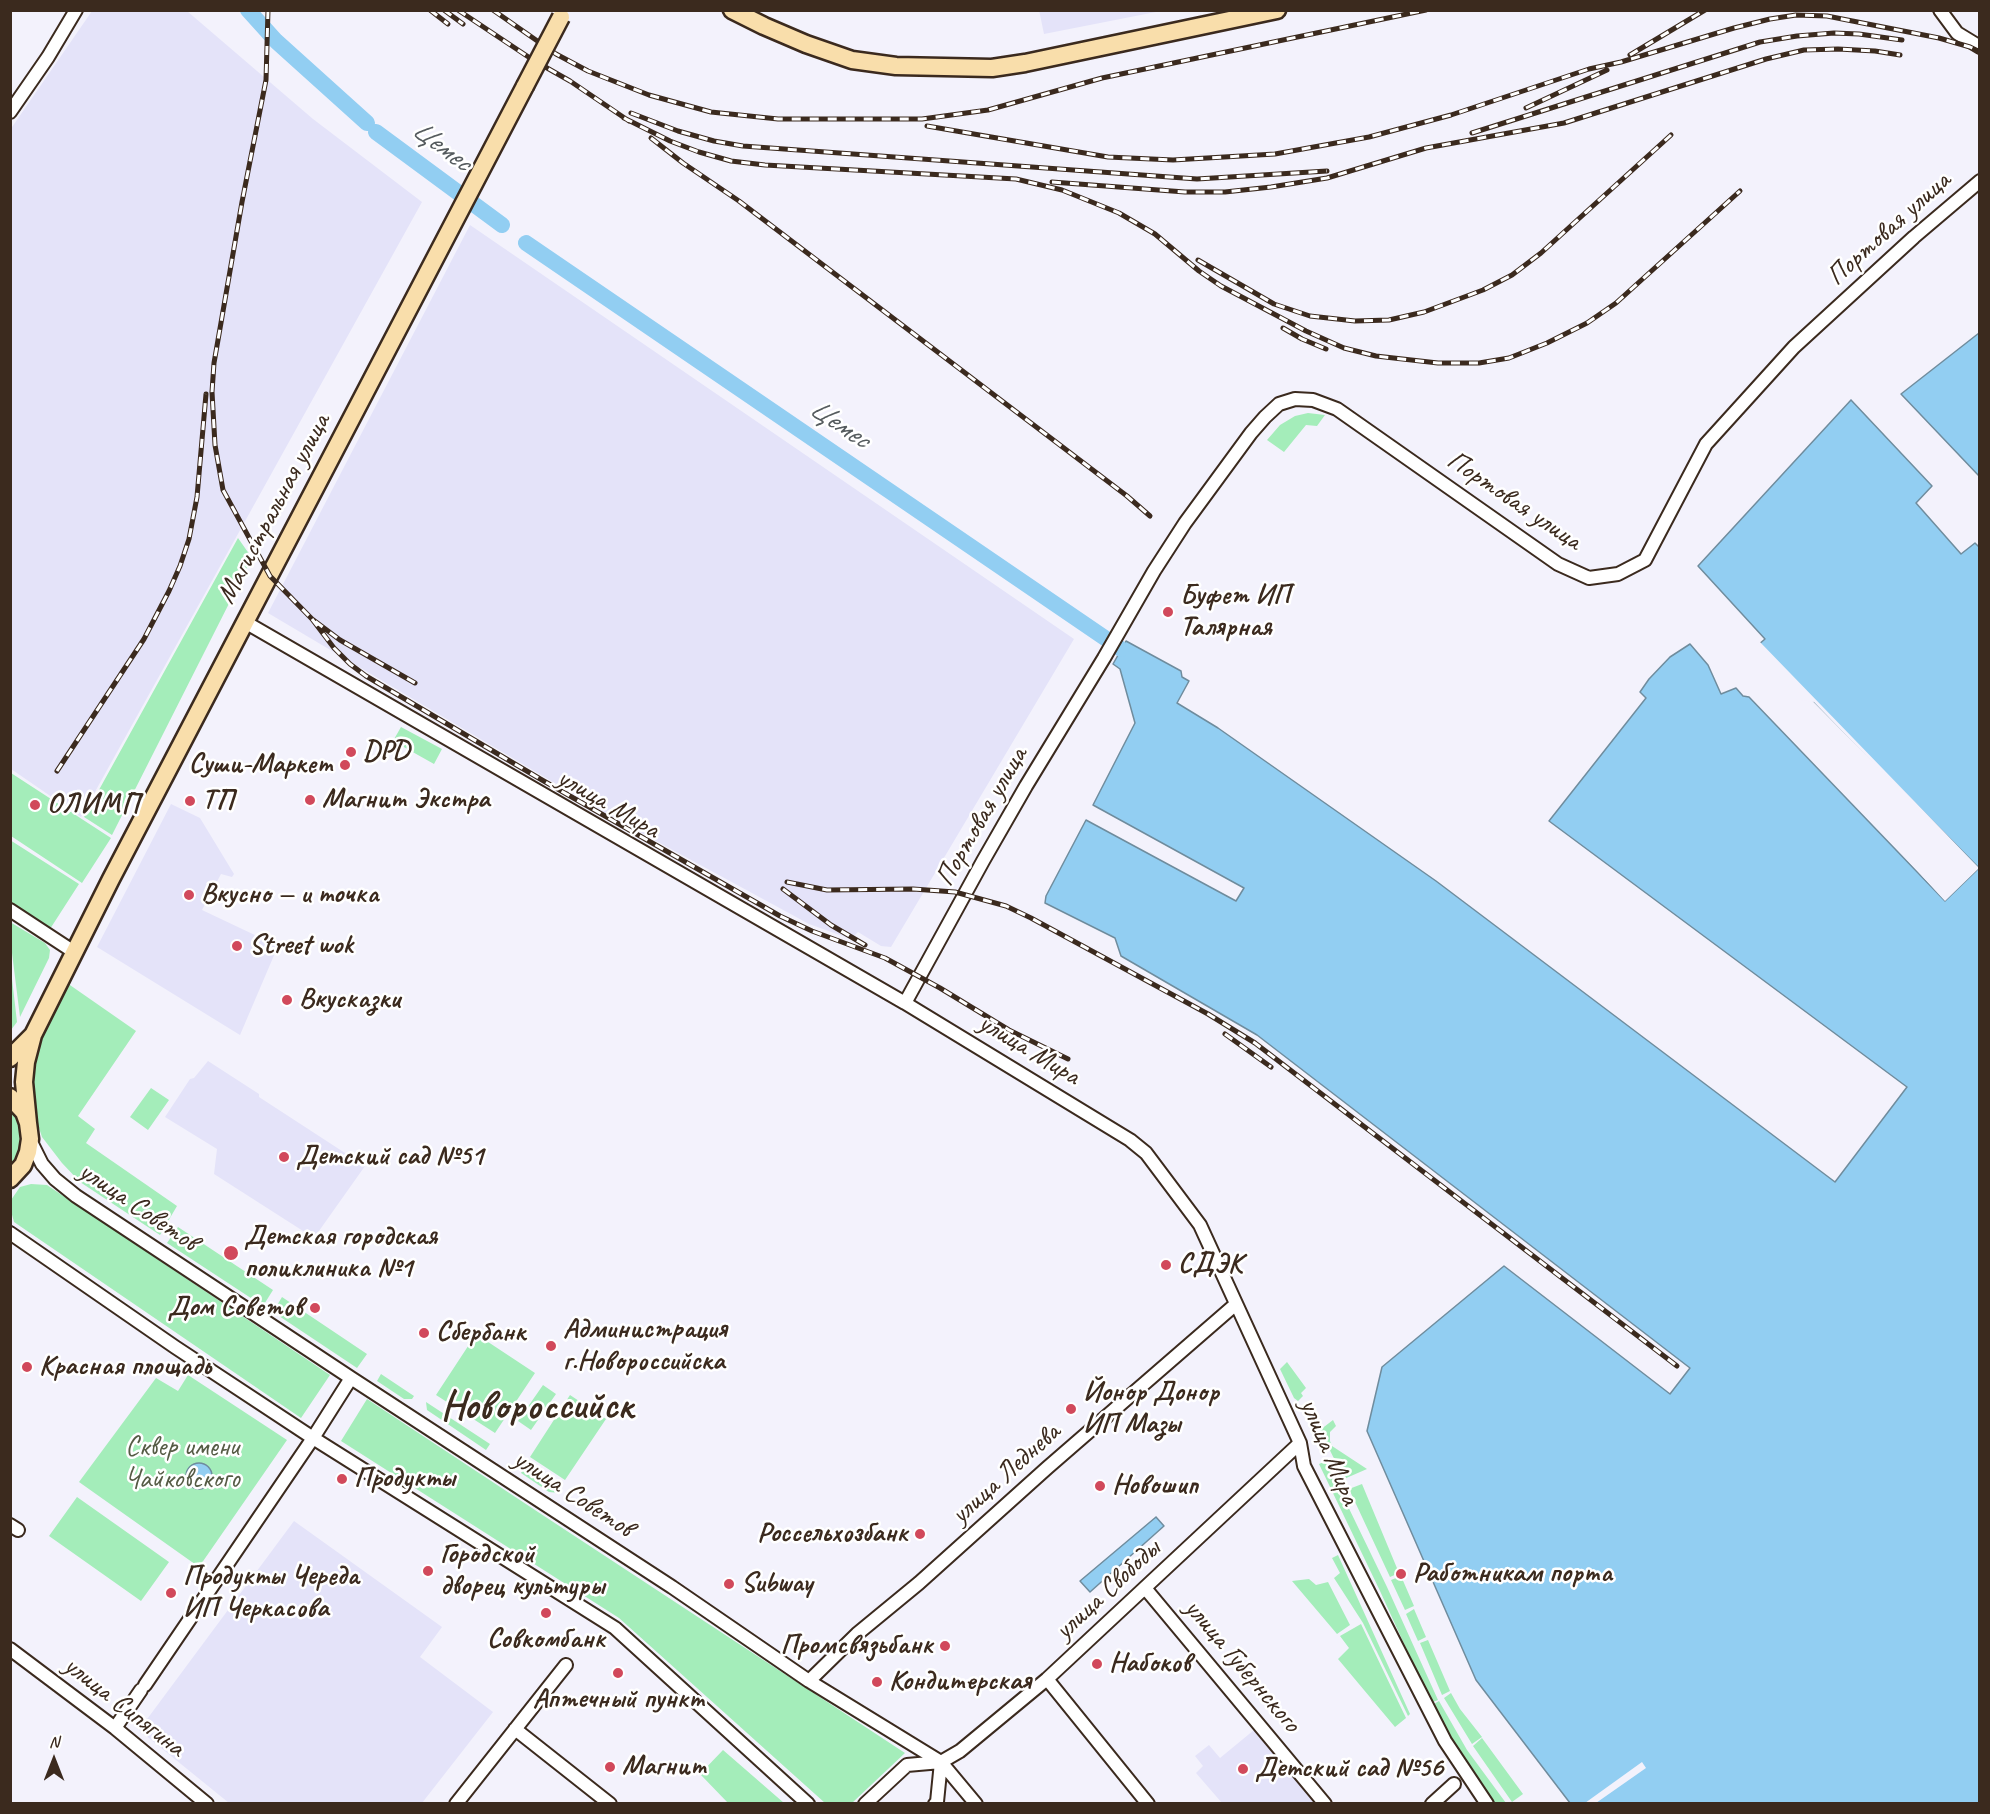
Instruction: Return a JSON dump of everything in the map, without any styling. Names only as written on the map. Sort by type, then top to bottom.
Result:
[{"type":"highway","points":[[732,10],[795,39],[852,60],[896,66],[992,68],[1277,10]]},
{"type":"highway","name":"Магистральная улица","points":[[29,1131],[24,1082],[33,1035],[274,566],[564,14]]},
{"type":"highway","name":"Магистральная улица","points":[[10,1058],[33,1035]]},
{"type":"highway","points":[[10,1096],[24,1112],[29,1131],[28,1152],[23,1165],[10,1179]]},
{"type":"street","points":[[10,112],[48,57],[76,10]]},
{"type":"street","points":[[1940,10],[1957,33],[1980,47]]},
{"type":"street","name":"Портовая улица","points":[[905,1003],[1026,786],[1123,627],[1154,571],[1185,523],[1251,433],[1279,404],[1295,399],[1313,400],[1337,409],[1558,564],[1589,578],[1618,573],[1644,560],[1706,444],[1794,347],[1914,237],[1980,181]]},
{"type":"street","name":"улица Мира","points":[[245,622],[905,1003],[1130,1140],[1146,1153],[1200,1225],[1300,1443],[1304,1466],[1441,1734],[1486,1803]]},
{"type":"street","points":[[10,910],[74,952]]},
{"type":"street","name":"улица Советов","points":[[29,1131],[42,1164],[55,1179],[76,1196],[662,1580],[809,1681],[941,1762],[976,1803]]},
{"type":"street","points":[[10,1233],[175,1347],[313,1438],[615,1628],[808,1803]]},
{"type":"street","name":"улица Леднева","points":[[809,1681],[857,1634],[919,1584],[1047,1468],[1236,1304]]},
{"type":"street","points":[[115,1728],[313,1438],[351,1378]]},
{"type":"street","name":"улица Свободы","points":[[865,1803],[907,1765],[941,1762],[960,1751],[1047,1679],[1300,1443]]},
{"type":"street","name":"улица Губернского","points":[[1145,1588],[1324,1803]]},
{"type":"street","name":"улица Сипягина","points":[[10,1649],[115,1728],[207,1803]]},
{"type":"street","points":[[456,1803],[566,1665]]},
{"type":"street","points":[[1047,1679],[1148,1803]]},
{"type":"street","points":[[515,1729],[610,1803]]},
{"type":"street","points":[[935,1803],[937,1802],[941,1762]]},
{"type":"street","points":[[1432,1803],[1454,1784]]},
{"type":"shaded area","points":[[1039,10],[1161,10],[1161,11],[1044,34]]},
{"type":"shaded area","points":[[92,11],[187,11],[313,119],[422,202],[81,817],[11,769],[10,130]]},
{"type":"shaded area","points":[[470,225],[1074,639],[891,947],[881,946],[858,932],[851,939],[809,924],[612,817],[268,613]]},
{"type":"shaded area","points":[[171,804],[200,818],[234,874],[232,877],[221,874],[202,910],[278,946],[240,1035],[97,947]]},
{"type":"shaded area","name":"Детский сад №51","points":[[208,1061],[365,1166],[314,1238],[214,1174],[217,1149],[165,1117],[190,1079],[194,1078]]},
{"type":"shaded area","points":[[294,1521],[442,1627],[420,1657],[493,1712],[422,1803],[229,1803],[139,1730]]},
{"type":"shaded area","name":"Детский сад №56","points":[[1254,1730],[1316,1803],[1222,1803],[1196,1773],[1203,1766],[1195,1756],[1209,1745],[1220,1758]]},
{"type":"green space","points":[[1308,413],[1325,415],[1317,426],[1306,425],[1284,452],[1267,440],[1280,425],[1295,416]]},
{"type":"green space","points":[[238,538],[252,558],[112,835],[84,817]]},
{"type":"green space","points":[[401,727],[442,749],[434,764],[393,741]]},
{"type":"green space","name":"ОЛИМП","points":[[11,773],[111,838],[82,883],[11,836]]},
{"type":"green space","points":[[10,840],[79,884],[50,929],[11,904]]},
{"type":"green space","points":[[10,922],[45,943],[50,950],[49,958],[20,1017],[11,952]]},
{"type":"green space","points":[[11,970],[17,1022],[10,1030]]},
{"type":"green space","points":[[67,983],[136,1031],[78,1116],[95,1129],[86,1143],[177,1206],[160,1235],[80,1182],[42,1137],[36,1119],[33,1089],[35,1057],[43,1029]]},
{"type":"green space","points":[[151,1088],[169,1100],[148,1130],[130,1117]]},
{"type":"green space","points":[[11,1107],[22,1130],[22,1147],[11,1169]]},
{"type":"green space","points":[[31,1184],[47,1185],[330,1375],[301,1418],[14,1222],[11,1200],[20,1187]]},
{"type":"green space","points":[[178,1227],[273,1290],[263,1306],[167,1243]]},
{"type":"green space","points":[[282,1297],[367,1354],[357,1368],[273,1312]]},
{"type":"green space","points":[[476,1334],[535,1373],[495,1433],[436,1395]]},
{"type":"green space","points":[[1287,1362],[1306,1388],[1298,1401],[1294,1398],[1280,1369]]},
{"type":"green space","points":[[381,1374],[414,1396],[412,1399],[404,1399],[377,1381]]},
{"type":"green space","name":"Сквер имени Чайковского","points":[[188,1375],[287,1440],[199,1567],[79,1482],[156,1378],[178,1391]]},
{"type":"green space","points":[[543,1385],[556,1394],[531,1430],[518,1421]]},
{"type":"green space","points":[[570,1395],[606,1419],[565,1480],[530,1457]]},
{"type":"green space","points":[[367,1399],[905,1753],[852,1803],[825,1803],[619,1618],[341,1441]]},
{"type":"green space","points":[[426,1402],[490,1444],[486,1450],[427,1410]]},
{"type":"green space","points":[[1333,1420],[1336,1426],[1330,1432],[1332,1446],[1367,1469],[1344,1479],[1320,1430]]},
{"type":"green space","points":[[1326,1461],[1438,1700],[1431,1703],[1319,1464]]},
{"type":"green space","points":[[524,1468],[560,1493],[549,1492],[521,1473]]},
{"type":"green space","points":[[1362,1484],[1399,1573],[1390,1577],[1349,1489]]},
{"type":"green space","points":[[77,1497],[169,1562],[141,1601],[49,1536]]},
{"type":"green space","points":[[1338,1555],[1410,1714],[1408,1716],[1363,1623],[1334,1578],[1340,1573],[1332,1558]]},
{"type":"green space","points":[[1401,1576],[1414,1606],[1405,1610],[1391,1580]]},
{"type":"green space","points":[[1309,1579],[1316,1585],[1328,1582],[1350,1625],[1337,1634],[1292,1581]]},
{"type":"green space","points":[[1414,1609],[1426,1637],[1418,1641],[1406,1614]]},
{"type":"green space","points":[[1361,1624],[1406,1718],[1395,1727],[1338,1659],[1349,1648],[1340,1636]]},
{"type":"green space","points":[[1428,1640],[1450,1691],[1442,1695],[1420,1643]]},
{"type":"green space","points":[[1451,1693],[1460,1709],[1482,1737],[1472,1744],[1444,1698]]},
{"type":"green space","points":[[1439,1701],[1467,1750],[1506,1803],[1494,1803],[1459,1756],[1432,1705]]},
{"type":"green space","points":[[1482,1738],[1523,1794],[1512,1802],[1473,1746]]},
{"type":"green space","points":[[723,1750],[784,1803],[728,1803],[700,1774]]},
{"type":"water","points":[[1979,333],[1979,476],[1901,394]]},
{"type":"water","points":[[1851,400],[1932,486],[1916,503],[1961,554],[1975,543],[1979,547],[1979,868],[1758,645],[1765,639],[1698,566]]},
{"type":"water","points":[[1126,641],[1181,671],[1182,677],[1189,681],[1177,703],[1218,728],[1436,881],[1835,1182],[1907,1087],[1549,821],[1646,698],[1640,692],[1649,679],[1670,657],[1690,644],[1708,665],[1721,694],[1736,688],[1743,696],[1749,697],[1945,901],[1979,868],[1979,1803],[1570,1803],[1476,1680],[1367,1431],[1382,1367],[1504,1266],[1670,1394],[1690,1368],[1257,1035],[1121,956],[1115,938],[1045,903],[1046,896],[1086,820],[1236,901],[1244,888],[1093,805],[1135,723],[1120,669],[1113,664]]},
{"type":"water","points":[[199,1463],[208,1467],[212,1476],[208,1485],[199,1489],[190,1485],[186,1476],[190,1467]]},
{"type":"water","points":[[1156,1517],[1164,1526],[1090,1592],[1080,1581]]},
{"type":"pier","points":[[1759,641],[1979,868],[1945,901],[1876,826],[1945,897],[1975,868],[1814,702],[1800,700],[1755,647]]},
{"type":"pier","points":[[1642,1762],[1646,1768],[1596,1803],[1585,1803]]},
{"type":"waterway","name":"Цемес","points":[[248,10],[276,41],[367,123]]},
{"type":"waterway","name":"Цемес","points":[[376,132],[502,225]]},
{"type":"waterway","name":"Цемес","points":[[526,243],[1121,649]]},
{"type":"railway","points":[[268,10],[266,80],[214,363],[212,392],[215,445],[223,490],[270,576],[312,619],[340,640],[415,683]]},
{"type":"railway","points":[[430,10],[448,24]]},
{"type":"railway","points":[[444,10],[463,24]]},
{"type":"railway","points":[[458,10],[629,121]]},
{"type":"railway","points":[[493,10],[556,54],[588,71],[649,95],[711,112],[778,119],[922,119],[988,110],[1102,78],[1426,10]]},
{"type":"railway","points":[[1630,55],[1705,10]]},
{"type":"railway","points":[[927,126],[1108,157],[1173,160],[1275,154],[1369,137],[1451,115],[1589,69],[1621,62],[1734,28],[1796,15],[1827,16],[1939,38],[1980,52]]},
{"type":"railway","points":[[1472,133],[1760,42],[1834,33],[1902,40]]},
{"type":"railway","points":[[1052,182],[1185,192],[1225,192],[1271,187],[1327,178],[1426,148],[1564,123],[1766,59],[1804,50],[1838,49],[1900,55]]},
{"type":"railway","points":[[1526,108],[1607,70]]},
{"type":"railway","points":[[631,113],[678,131],[743,146],[1197,179],[1327,171]]},
{"type":"railway","points":[[624,118],[670,141],[731,161],[765,165],[1016,179],[1062,190],[1119,213],[1155,234],[1199,271],[1221,286],[1306,331],[1344,348],[1376,356],[1438,363],[1479,363],[1509,358],[1547,343],[1587,323],[1616,303],[1740,191]]},
{"type":"railway","points":[[1198,260],[1274,304],[1310,316],[1355,321],[1389,320],[1424,312],[1483,290],[1512,275],[1541,253],[1671,135]]},
{"type":"railway","points":[[651,138],[739,201],[1127,496],[1150,516]]},
{"type":"railway","points":[[1283,328],[1326,349]]},
{"type":"railway","points":[[57,771],[144,639],[180,566],[189,539],[197,497],[206,394]]},
{"type":"railway","points":[[312,619],[334,648],[366,676],[542,780],[780,916],[812,931],[885,958],[1009,1030],[1068,1059]]},
{"type":"railway","points":[[787,882],[827,890],[913,889],[955,892],[1006,906],[1208,1014],[1255,1043],[1677,1366]]},
{"type":"railway","points":[[783,889],[831,925],[865,945]]},
{"type":"railway","points":[[1225,1034],[1271,1067]]},
{"type":"place","name":"Буфет ИП Талярная","points":[[1168,612]]},
{"type":"place","name":"DPD","points":[[351,752]]},
{"type":"place","name":"Суши-Маркет","points":[[345,765]]},
{"type":"place","name":"Магнит Экстра","points":[[310,800]]},
{"type":"place","name":"ТП","points":[[190,801]]},
{"type":"place","name":"ОЛИМП","points":[[35,805]]},
{"type":"place","name":"Вкусно — и точка","points":[[189,895]]},
{"type":"place","name":"Street wok","points":[[237,946]]},
{"type":"place","name":"Вкусказки","points":[[287,1000]]},
{"type":"place","name":"Детский сад №51","points":[[284,1157]]},
{"type":"place","name":"Детская городская поликлиника №1","points":[[231,1253]]},
{"type":"place","name":"СДЭК","points":[[1166,1265]]},
{"type":"place","name":"Дом Советов","points":[[315,1308]]},
{"type":"place","name":"Сбербанк","points":[[424,1333]]},
{"type":"place","name":"Администрация г.Новороссийска","points":[[551,1346]]},
{"type":"place","name":"Красная площадь","points":[[27,1367]]},
{"type":"place","name":"Йонор Донор ИП Мазы","points":[[1071,1409]]},
{"type":"place","name":"Продукты","points":[[342,1479]]},
{"type":"place","name":"Новошип","points":[[1100,1486]]},
{"type":"place","name":"Россельхозбанк","points":[[920,1534]]},
{"type":"place","name":"Городской дворец культуры","points":[[428,1571]]},
{"type":"place","name":"Работникам порта","points":[[1401,1574]]},
{"type":"place","name":"Subway","points":[[729,1584]]},
{"type":"place","name":"Продукты Череда ИП Черкасова","points":[[171,1593]]},
{"type":"place","name":"Совкомбанк","points":[[546,1613]]},
{"type":"place","name":"Промсвязьбанк","points":[[945,1646]]},
{"type":"place","name":"Набоков","points":[[1097,1664]]},
{"type":"place","name":"Аптечный пункт","points":[[618,1673]]},
{"type":"place","name":"Кондитерская","points":[[877,1682]]},
{"type":"place","name":"Магнит","points":[[610,1767]]},
{"type":"place","name":"Детский сад №56","points":[[1243,1769]]},
{"type":"district","name":"Новороссийск","points":[[537,1408]]}]
